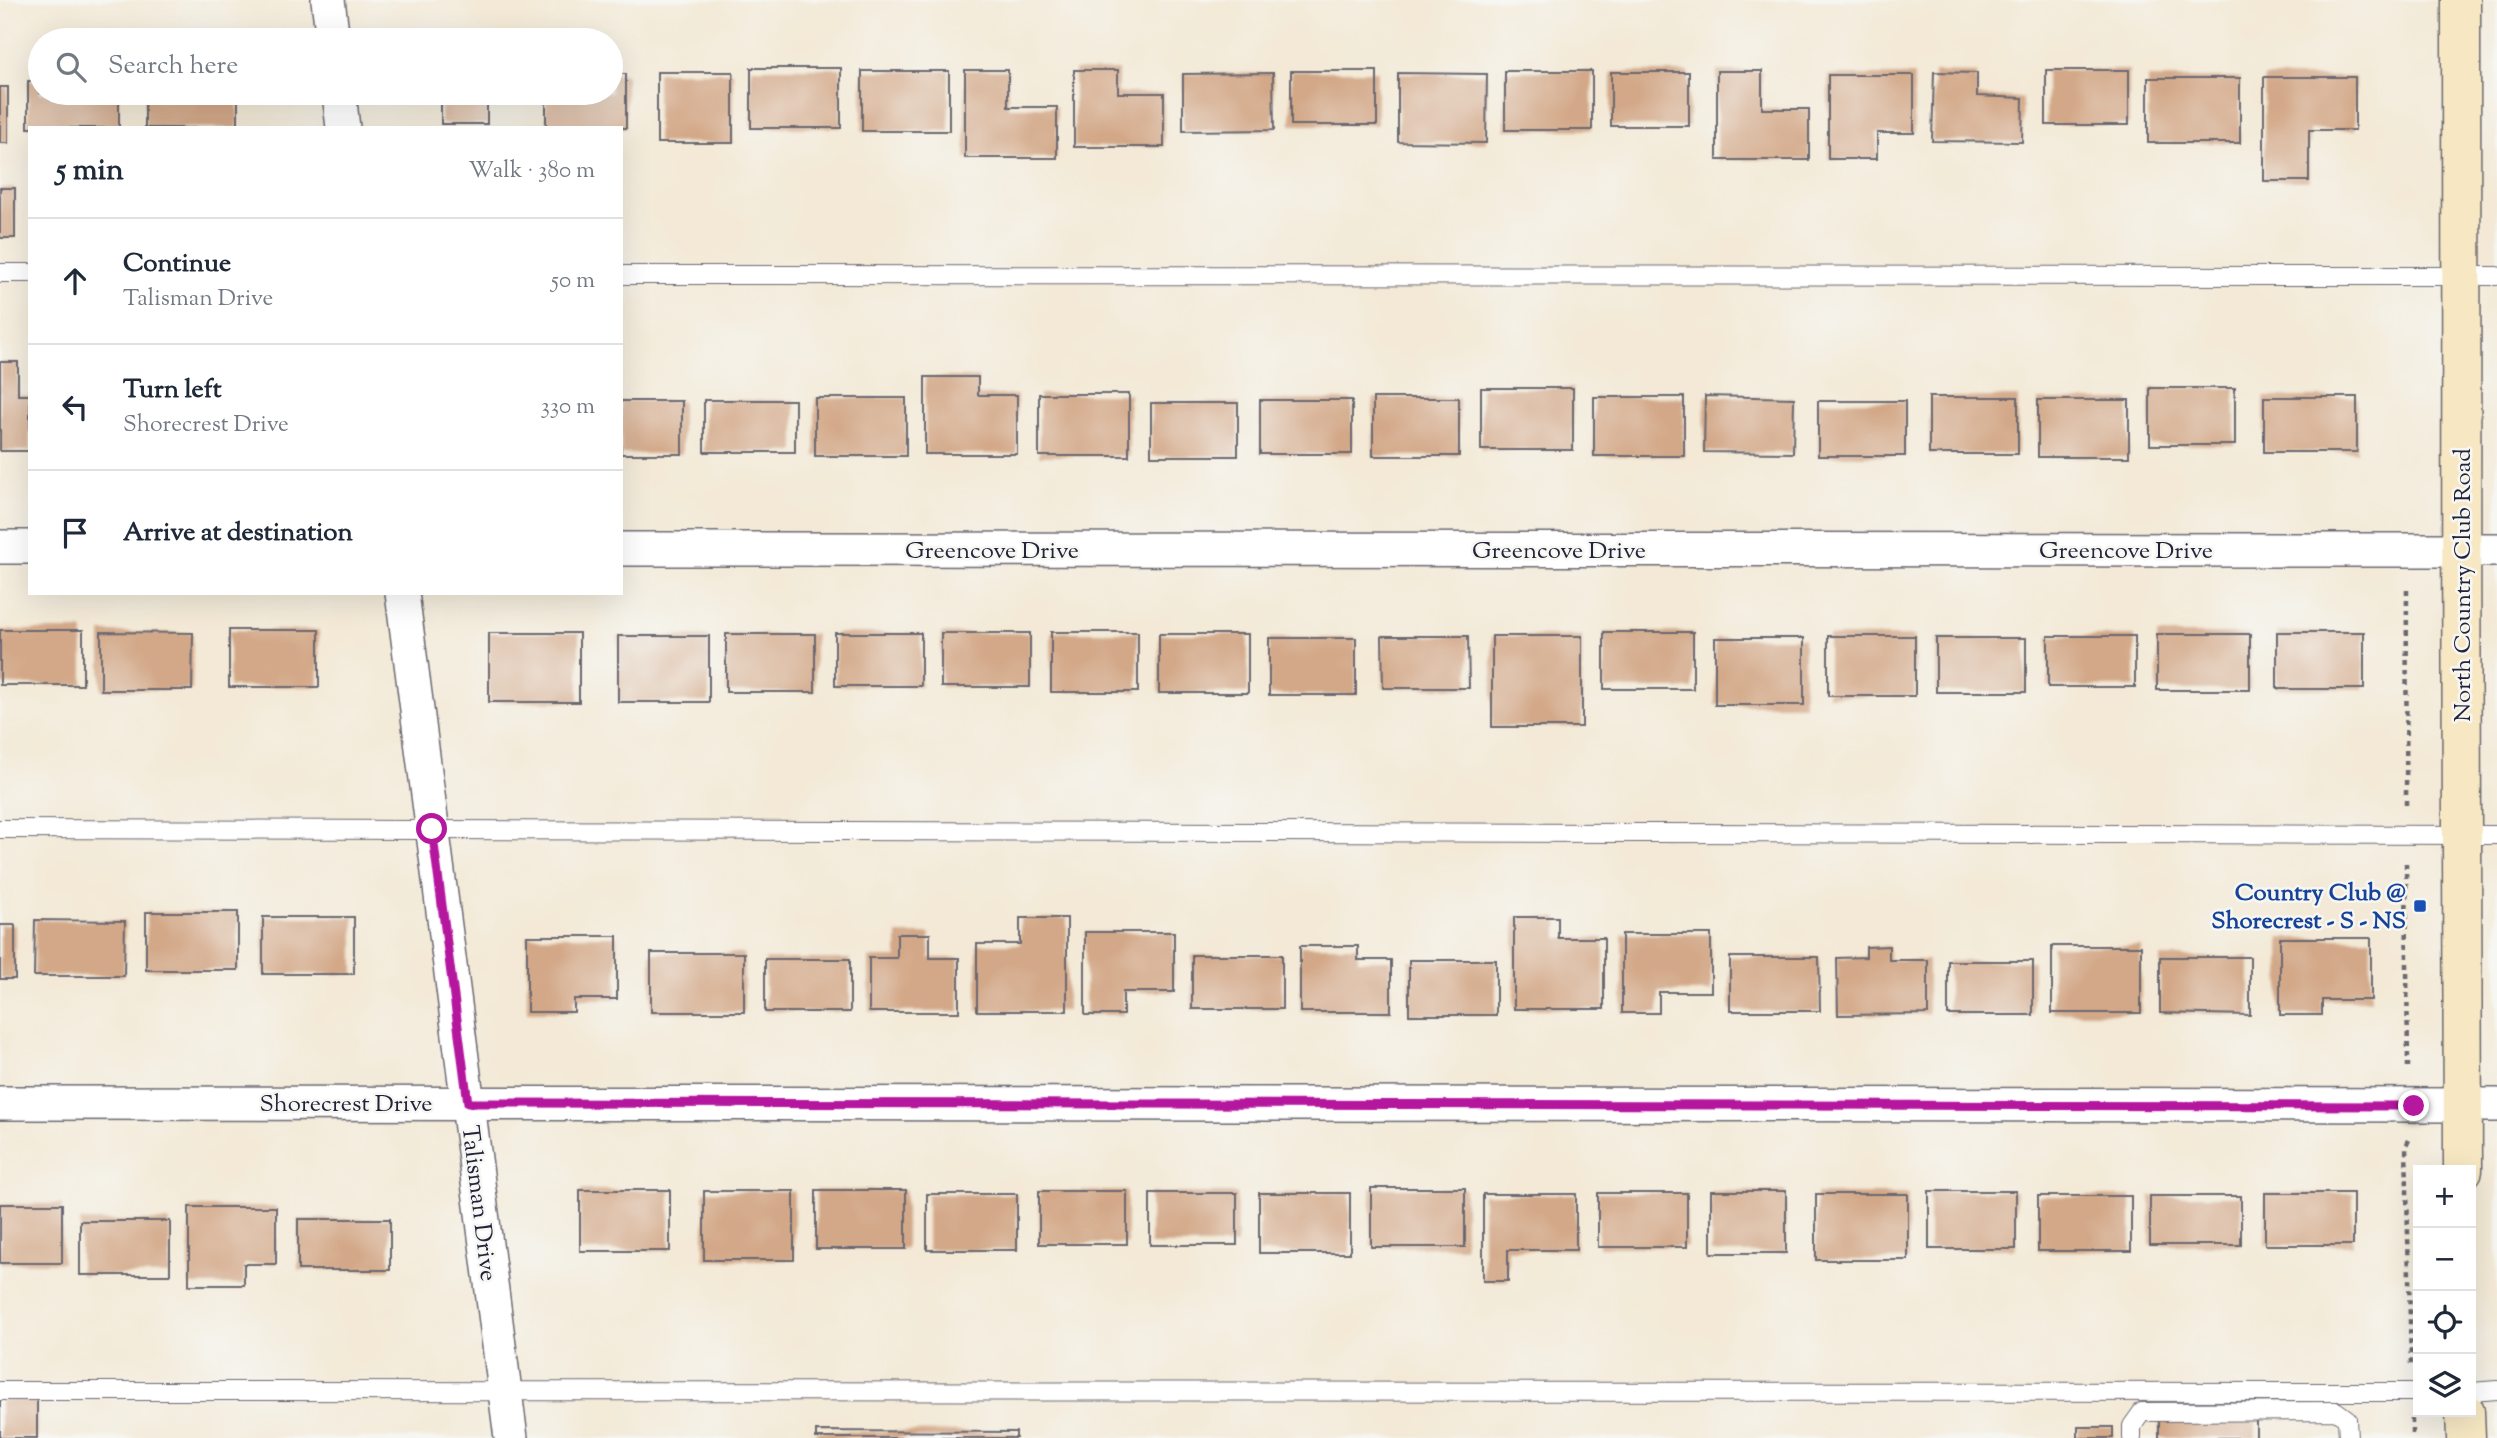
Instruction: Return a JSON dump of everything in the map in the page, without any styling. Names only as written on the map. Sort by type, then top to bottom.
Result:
[{"type":"main road","name":"North Country Club Road","points":[[2461,0],[2479,276],[2480,550],[2480,1106],[2464,1165]]},
{"type":"main road","points":[[2465,1417],[2466,1438]]},
{"type":"street","points":[[328,0],[332,28]]},
{"type":"street","points":[[340,105],[343,126]]},
{"type":"street","points":[[0,547],[28,547]]},
{"type":"street","name":"Greencove Drive","points":[[623,549],[2480,550]]},
{"type":"street","name":"Talisman Drive","points":[[402,595],[511,1438]]},
{"type":"street","name":"Shorecrest Drive","points":[[0,1103],[2480,1106]]},
{"type":"lane","points":[[0,273],[28,274]]},
{"type":"lane","points":[[623,275],[2479,276]]},
{"type":"lane","points":[[0,829],[2479,835]]},
{"type":"lane","points":[[2476,1392],[2497,1390]]},
{"type":"lane","points":[[0,1391],[2413,1392]]},
{"type":"lane","points":[[2132,1438],[2132,1426],[2141,1412],[2336,1411],[2347,1419],[2348,1438]]},
{"type":"path","points":[[2412,1137],[2406,1146],[2414,1354]]},
{"type":"path","points":[[2412,1438],[2413,1417]]},
{"type":"building","points":[[751,68],[841,68],[841,128],[751,128]]},
{"type":"building","points":[[965,70],[1008,70],[1008,107],[1057,107],[1057,158],[965,158]]},
{"type":"building","points":[[1074,70],[1118,70],[1118,93],[1164,93],[1164,147],[1074,147]]},
{"type":"building","points":[[2046,70],[2129,70],[2129,125],[2046,125]]},
{"type":"building","points":[[862,71],[949,71],[949,131],[862,131]]},
{"type":"building","points":[[1291,71],[1377,71],[1377,125],[1291,125]]},
{"type":"building","points":[[1505,71],[1592,71],[1592,130],[1505,130]]},
{"type":"building","points":[[1717,71],[1762,71],[1762,109],[1809,109],[1809,160],[1717,160]]},
{"type":"building","points":[[657,72],[733,72],[733,143],[657,143]]},
{"type":"building","points":[[1611,72],[1689,72],[1689,126],[1611,126]]},
{"type":"building","points":[[1934,72],[1977,73],[1977,96],[2023,98],[2022,142],[1932,141]]},
{"type":"building","points":[[1273,73],[1274,130],[1183,131],[1183,74]]},
{"type":"building","points":[[1398,73],[1487,74],[1486,143],[1398,142]]},
{"type":"building","points":[[623,74],[626,74],[626,128],[546,126],[546,105],[623,105]]},
{"type":"building","points":[[1828,75],[1914,75],[1914,133],[1877,133],[1877,159],[1828,159]]},
{"type":"building","points":[[2264,77],[2355,77],[2355,130],[2309,130],[2309,181],[2264,181]]},
{"type":"building","points":[[2148,78],[2240,78],[2240,143],[2148,143]]},
{"type":"building","points":[[0,87],[8,87],[8,143],[0,143]]},
{"type":"building","points":[[28,105],[119,105],[119,126],[28,126]]},
{"type":"building","points":[[145,105],[238,105],[238,126],[145,126]]},
{"type":"building","points":[[441,105],[487,105],[487,124],[441,124]]},
{"type":"building","points":[[0,188],[15,188],[15,238],[0,238]]},
{"type":"building","points":[[0,362],[18,362],[18,395],[28,395],[28,451],[0,451]]},
{"type":"building","points":[[925,377],[978,377],[978,395],[1017,395],[1017,454],[925,454]]},
{"type":"building","points":[[1481,388],[1573,388],[1573,450],[1481,450]]},
{"type":"building","points":[[2150,388],[2235,388],[2235,445],[2150,445]]},
{"type":"building","points":[[1039,394],[1129,394],[1129,456],[1039,456]]},
{"type":"building","points":[[1705,396],[1794,398],[1793,453],[1704,452]]},
{"type":"building","points":[[1594,397],[1684,397],[1684,456],[1594,456]]},
{"type":"building","points":[[1929,397],[2018,397],[2018,454],[1929,454]]},
{"type":"building","points":[[2264,397],[2357,397],[2357,452],[2264,452]]},
{"type":"building","points":[[815,398],[906,398],[906,456],[815,456]]},
{"type":"building","points":[[1373,398],[1459,398],[1459,456],[1373,456]]},
{"type":"building","points":[[704,400],[795,400],[795,452],[704,452]]},
{"type":"building","points":[[1260,400],[1352,400],[1352,454],[1260,454]]},
{"type":"building","points":[[2038,400],[2129,400],[2129,457],[2038,457]]},
{"type":"building","points":[[623,401],[682,401],[682,454],[623,454]]},
{"type":"building","points":[[1818,401],[1905,401],[1905,456],[1818,456]]},
{"type":"building","points":[[1151,403],[1238,403],[1238,456],[1151,456]]},
{"type":"building","points":[[0,630],[83,630],[83,685],[0,685]]},
{"type":"building","points":[[229,630],[319,630],[319,687],[229,687]]},
{"type":"building","points":[[101,632],[193,633],[192,690],[101,690]]},
{"type":"building","points":[[1051,632],[1138,632],[1138,692],[1051,692]]},
{"type":"building","points":[[1604,632],[1693,632],[1693,689],[1604,689]]},
{"type":"building","points":[[2277,632],[2364,632],[2364,689],[2277,689]]},
{"type":"building","points":[[489,633],[579,633],[579,702],[489,702]]},
{"type":"building","points":[[835,633],[921,633],[921,686],[835,686]]},
{"type":"building","points":[[941,633],[1030,633],[1030,687],[941,687]]},
{"type":"building","points":[[726,634],[815,634],[815,692],[726,692]]},
{"type":"building","points":[[1159,634],[1248,634],[1248,693],[1159,693]]},
{"type":"building","points":[[2157,634],[2250,634],[2250,690],[2157,690]]},
{"type":"building","points":[[618,636],[709,636],[709,702],[618,702]]},
{"type":"building","points":[[1382,636],[1468,636],[1469,688],[1383,688]]},
{"type":"building","points":[[1492,636],[1582,636],[1582,727],[1492,727]]},
{"type":"building","points":[[1828,636],[1915,636],[1915,696],[1828,696]]},
{"type":"building","points":[[2048,636],[2135,636],[2135,687],[2048,687]]},
{"type":"building","points":[[1269,638],[1356,638],[1356,695],[1269,695]]},
{"type":"building","points":[[1715,638],[1804,638],[1804,705],[1715,705]]},
{"type":"building","points":[[1936,638],[2026,638],[2026,692],[1936,692]]},
{"type":"building","points":[[146,912],[238,912],[238,970],[146,970]]},
{"type":"building","points":[[263,917],[354,917],[354,974],[263,974]]},
{"type":"building","points":[[1514,917],[1558,917],[1558,938],[1604,938],[1604,1009],[1514,1009]]},
{"type":"building","points":[[1020,918],[1067,918],[1067,1011],[977,1011],[977,944],[1020,944]]},
{"type":"building","points":[[35,920],[125,921],[124,976],[34,976]]},
{"type":"building","points":[[0,925],[15,925],[15,979],[0,979]]},
{"type":"building","points":[[1085,932],[1174,932],[1174,992],[1123,992],[1123,1015],[1085,1015]]},
{"type":"building","points":[[897,934],[930,934],[930,958],[959,958],[959,1012],[869,1012],[869,958],[897,958]]},
{"type":"building","points":[[1622,934],[1711,934],[1711,992],[1659,992],[1659,1013],[1622,1013]]},
{"type":"building","points":[[527,936],[617,936],[617,999],[574,999],[574,1012],[527,1012]]},
{"type":"building","points":[[2280,938],[2371,938],[2371,1000],[2322,1000],[2322,1015],[2280,1015]]},
{"type":"building","points":[[1300,946],[1358,946],[1358,960],[1391,960],[1391,1012],[1300,1012]]},
{"type":"building","points":[[1889,946],[1889,960],[1928,960],[1928,1014],[1838,1015],[1837,958],[1866,957],[1866,947]]},
{"type":"building","points":[[2052,946],[2141,946],[2141,1013],[2052,1013]]},
{"type":"building","points":[[651,953],[744,953],[744,1012],[651,1012]]},
{"type":"building","points":[[1192,955],[1282,955],[1282,1009],[1192,1009]]},
{"type":"building","points":[[1730,957],[1819,957],[1820,1011],[1730,1011]]},
{"type":"building","points":[[2160,957],[2250,957],[2250,1015],[2160,1013]]},
{"type":"building","points":[[765,959],[850,959],[850,1012],[765,1012]]},
{"type":"building","points":[[1409,960],[1496,960],[1496,1015],[1409,1015]]},
{"type":"building","points":[[1948,961],[2033,961],[2033,1015],[1948,1015]]},
{"type":"building","points":[[1371,1188],[1465,1188],[1465,1247],[1371,1247]]},
{"type":"building","points":[[580,1190],[670,1190],[670,1251],[580,1251]]},
{"type":"building","points":[[816,1190],[906,1190],[906,1249],[816,1249]]},
{"type":"building","points":[[704,1191],[794,1191],[794,1260],[704,1260]]},
{"type":"building","points":[[1039,1191],[1127,1191],[1127,1244],[1039,1244]]},
{"type":"building","points":[[1711,1191],[1786,1191],[1786,1253],[1711,1253]]},
{"type":"building","points":[[1929,1191],[2016,1191],[2016,1249],[1929,1249]]},
{"type":"building","points":[[1150,1193],[1237,1193],[1237,1245],[1150,1245]]},
{"type":"building","points":[[1259,1193],[1350,1193],[1350,1253],[1259,1253]]},
{"type":"building","points":[[1598,1193],[1687,1193],[1687,1247],[1598,1247]]},
{"type":"building","points":[[2265,1193],[2353,1193],[2353,1245],[2265,1245]]},
{"type":"building","points":[[927,1194],[1017,1194],[1017,1250],[927,1250]]},
{"type":"building","points":[[1483,1194],[1576,1194],[1576,1250],[1508,1250],[1508,1281],[1483,1281]]},
{"type":"building","points":[[1816,1194],[1908,1194],[1908,1260],[1816,1260]]},
{"type":"building","points":[[2038,1196],[2131,1196],[2131,1251],[2038,1251]]},
{"type":"building","points":[[2150,1196],[2241,1196],[2241,1245],[2150,1245]]},
{"type":"building","points":[[0,1204],[62,1204],[62,1263],[0,1263]]},
{"type":"building","points":[[189,1207],[276,1207],[276,1264],[244,1264],[244,1285],[189,1285]]},
{"type":"building","points":[[298,1219],[390,1219],[390,1270],[298,1270]]},
{"type":"building","points":[[80,1221],[170,1221],[170,1275],[80,1275]]},
{"type":"building","points":[[0,1400],[37,1400],[37,1438],[0,1438]]},
{"type":"building","points":[[2256,1415],[2256,1438],[2159,1438],[2159,1416]]},
{"type":"building","points":[[2078,1427],[2113,1427],[2113,1438],[2078,1438]]},
{"type":"building","points":[[816,1431],[1016,1432],[1016,1438],[816,1438]]},
{"type":"place","name":"Country Club @ Shorecrest - S - NS","points":[[2420,906]]},
{"type":"route","points":[[432,829],[468,1103],[2414,1106]]}]
